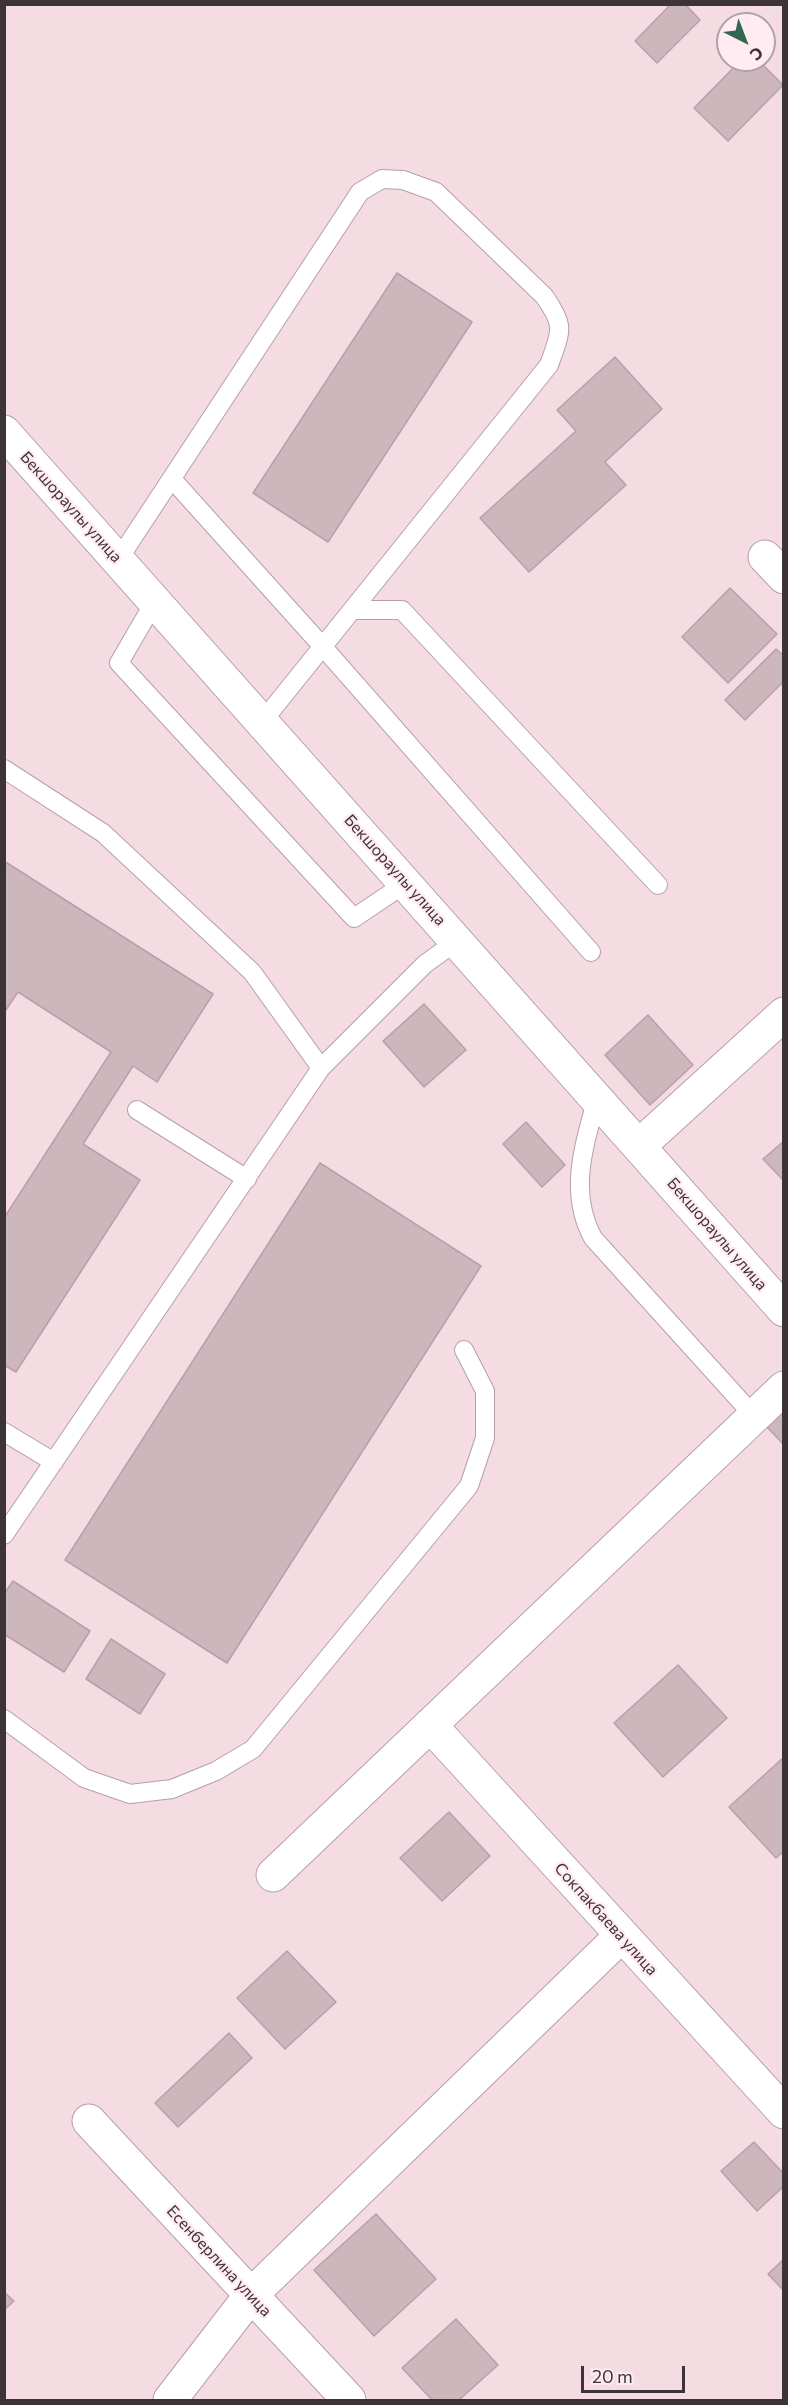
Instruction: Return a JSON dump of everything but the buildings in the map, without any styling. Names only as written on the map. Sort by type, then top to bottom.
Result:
[{"type":"street","name":"Бекшораулы улица","points":[[4,432],[783,1310]]},
{"type":"street","points":[[639,1146],[783,1014]]},
{"type":"street","points":[[273,1875],[783,1388]]},
{"type":"street","name":"Сокпакбаева улица","points":[[430,1725],[783,2112]]},
{"type":"street","points":[[170,2400],[251,2295],[621,1936]]},
{"type":"street","name":"Есенберлина улица","points":[[89,2121],[350,2400]]},
{"type":"lane","points":[[118,560],[360,192],[382,179],[403,180],[436,192],[544,296],[556,313],[561,331],[549,365],[262,722]]},
{"type":"lane","points":[[172,479],[323,646],[591,952]]},
{"type":"lane","points":[[155,601],[119,663],[354,918],[406,883]]},
{"type":"lane","points":[[352,610],[402,610],[658,885]]},
{"type":"lane","points":[[4,769],[103,833],[252,972],[321,1068]]},
{"type":"lane","points":[[4,1535],[321,1068],[425,964],[457,941]]},
{"type":"lane","points":[[597,1098],[582,1151],[578,1192],[583,1220],[593,1238],[754,1416]]},
{"type":"lane","points":[[137,1110],[247,1179]]},
{"type":"lane","points":[[4,1719],[84,1778],[130,1794],[172,1789],[216,1771],[253,1749],[469,1486],[485,1438],[485,1391],[464,1350]]},
{"type":"lane","points":[[4,1432],[54,1462]]}]
